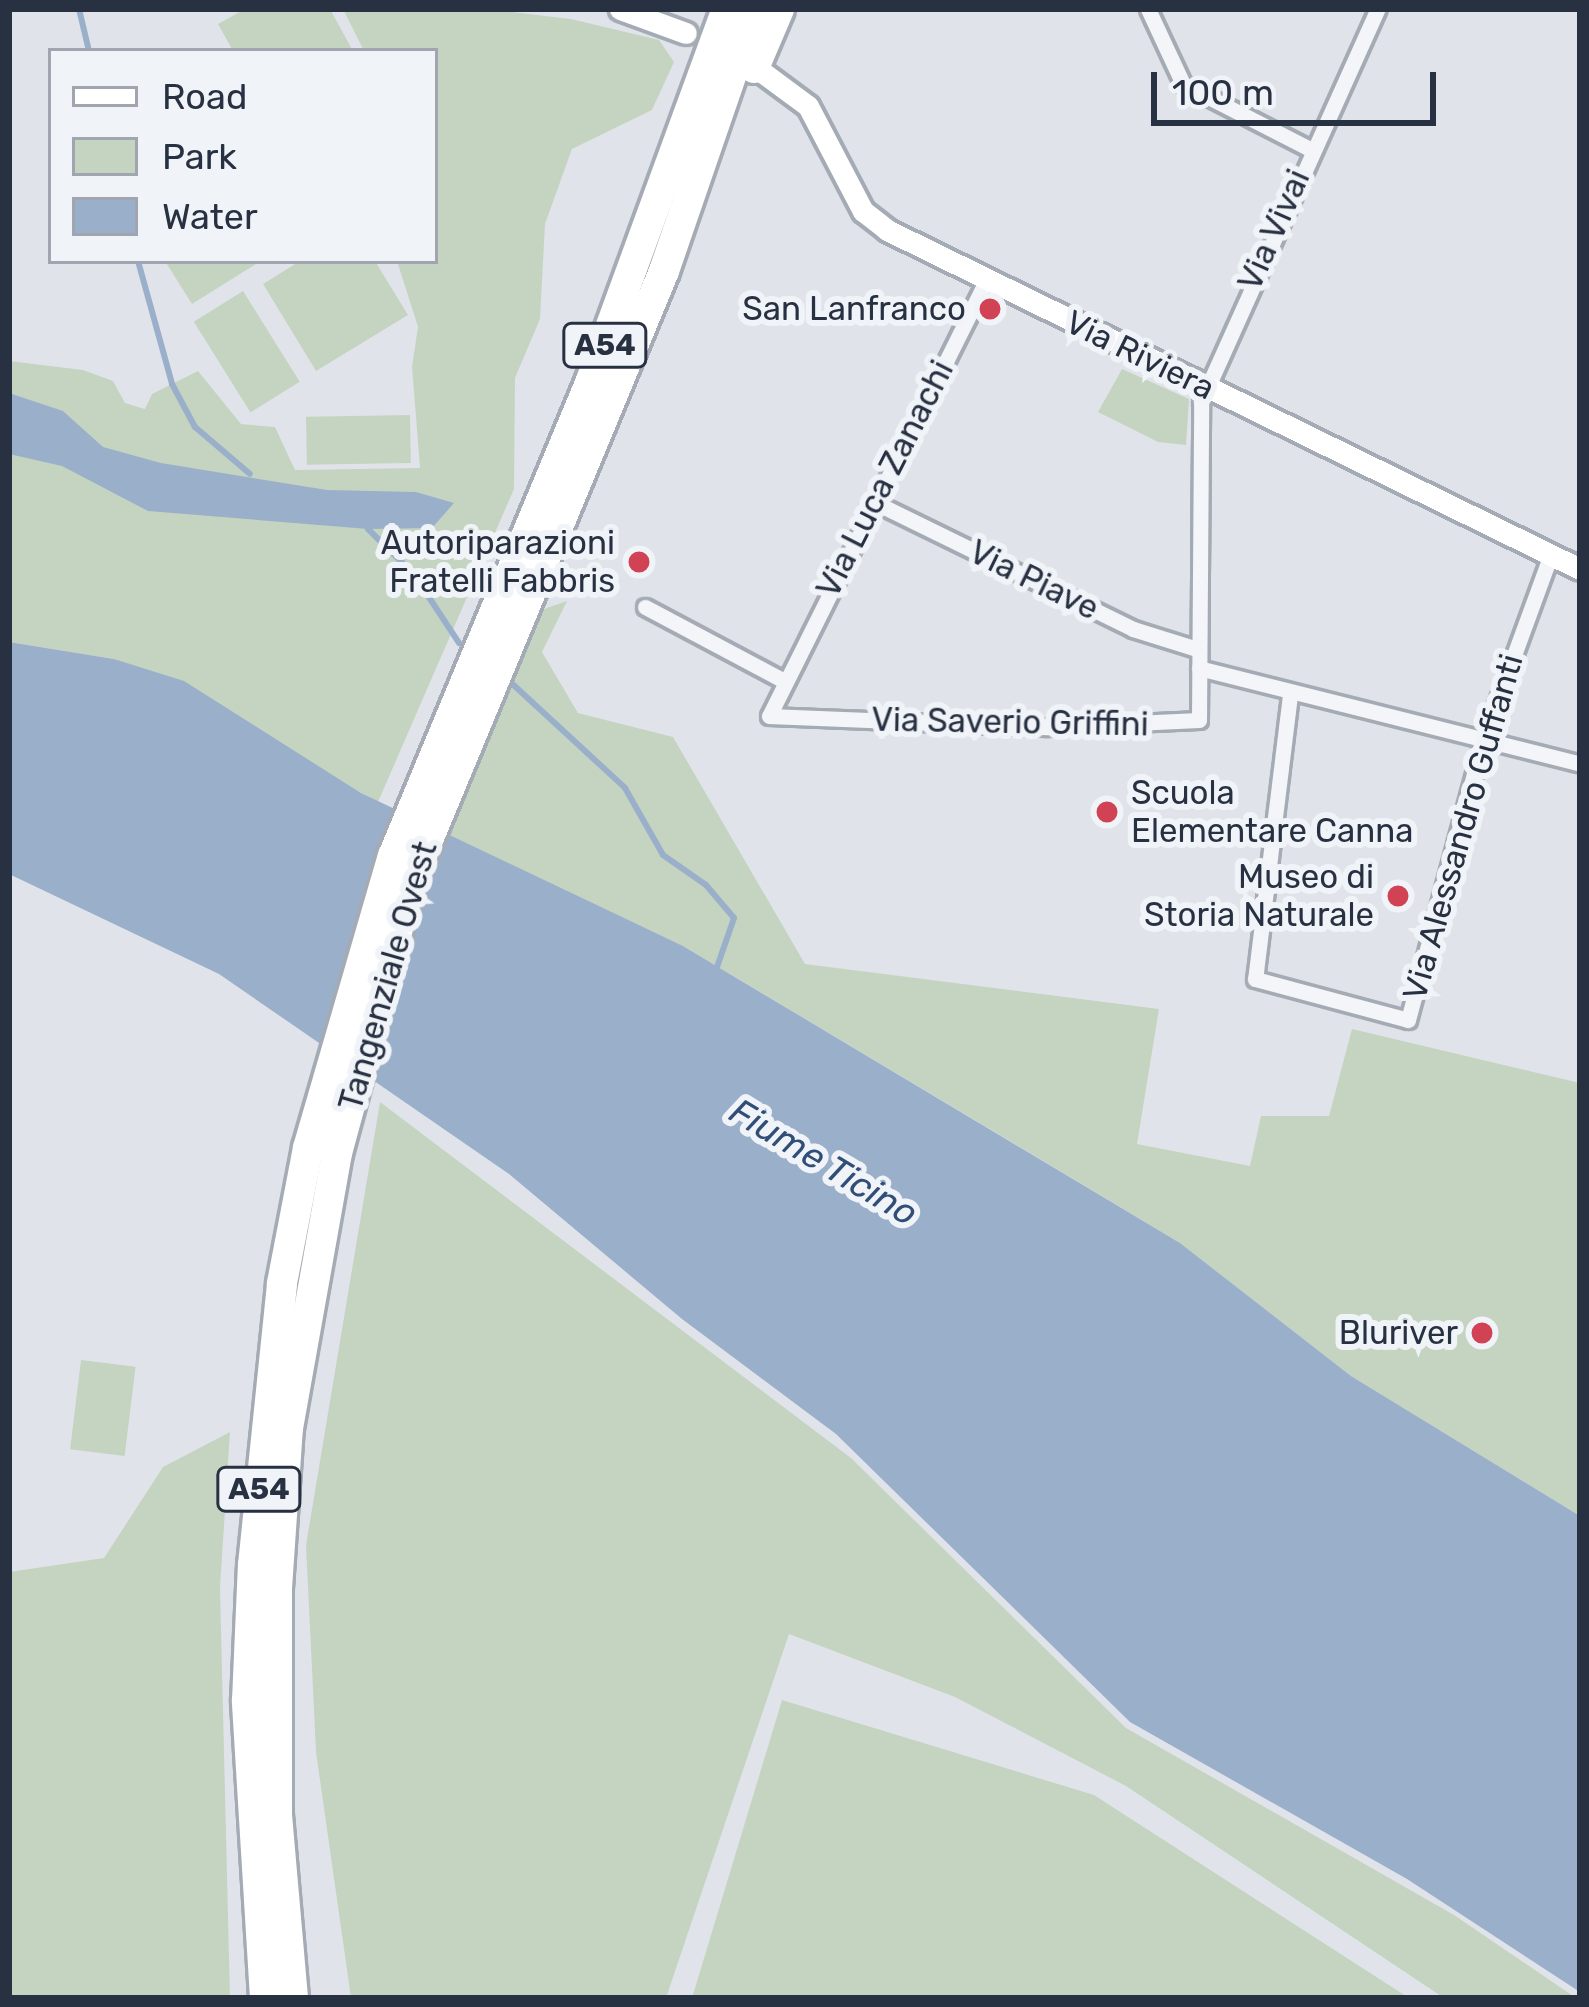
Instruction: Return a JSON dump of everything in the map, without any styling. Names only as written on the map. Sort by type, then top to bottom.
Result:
[{"type":"highway","points":[[644,248],[708,9]]},
{"type":"highway","name":"Tangenziale Ovest","points":[[479,679],[644,248],[727,9]]},
{"type":"highway","name":"Tangenziale Ovest","points":[[266,1998],[253,1565],[282,1283],[346,1004],[393,856],[664,272],[754,9]]},
{"type":"highway","points":[[664,272],[778,9]]},
{"type":"highway","name":"Tangenziale Ovest","points":[[264,1824],[293,1998]]},
{"type":"street","points":[[620,9],[686,33]]},
{"type":"street","points":[[1148,9],[1183,84],[1310,149]]},
{"type":"street","name":"Via Vivai","points":[[1205,388],[1310,149],[1378,9]]},
{"type":"street","name":"Via Riviera","points":[[762,72],[808,106],[863,211],[1205,388],[1580,569]]},
{"type":"street","name":"Via Luca Zanachi","points":[[770,716],[987,279]]},
{"type":"street","name":"Via Saverio Griffini","points":[[770,716],[1057,727],[1199,720],[1205,388]]},
{"type":"street","name":"Via Piave","points":[[874,502],[1133,628],[1197,649]]},
{"type":"street","name":"Via Alessandro Guffanti","points":[[1290,695],[1255,979],[1408,1020],[1483,740],[1551,554]]},
{"type":"street","points":[[645,608],[784,681]]},
{"type":"street","points":[[1198,668],[1290,695],[1580,764]]},
{"type":"green space","points":[[245,9],[330,9],[351,48],[231,48],[218,24]]},
{"type":"green space","points":[[343,9],[488,9],[571,19],[659,40],[674,62],[652,110],[572,149],[545,224],[540,319],[515,378],[514,489],[378,802],[114,659],[9,642],[9,361],[83,370],[113,381],[125,403],[145,409],[152,394],[198,371],[241,424],[275,427],[295,470],[420,468],[412,367],[418,327],[398,264],[438,264],[438,48],[362,48]]},
{"type":"green space","points":[[167,264],[256,264],[192,304]]},
{"type":"green space","points":[[295,264],[377,264],[408,315],[316,371],[263,284]]},
{"type":"green space","points":[[243,291],[300,382],[251,412],[194,322]]},
{"type":"green space","points":[[1122,369],[1189,399],[1186,445],[1158,442],[1098,412]]},
{"type":"green space","points":[[410,415],[411,463],[307,465],[306,417]]},
{"type":"green space","points":[[567,601],[542,652],[578,713],[673,737],[805,964],[1159,1009],[1137,1144],[1250,1166],[1261,1116],[1329,1116],[1352,1029],[1580,1083],[1580,1516],[1351,1376],[1180,1243],[990,1129],[683,946],[445,836],[526,636],[541,610]]},
{"type":"green space","points":[[380,1102],[851,1458],[1126,1728],[1454,1915],[1576,1998],[1444,1998],[1126,1786],[955,1697],[789,1634],[666,1998],[351,1998],[316,1752],[306,1545]]},
{"type":"green space","points":[[81,1360],[136,1367],[125,1456],[70,1449]]},
{"type":"green space","points":[[230,1432],[220,1588],[230,1998],[9,1998],[9,1572],[104,1558],[163,1467]]},
{"type":"green space","points":[[782,1700],[1094,1795],[1409,1998],[692,1998]]},
{"type":"water","points":[[9,393],[63,411],[103,447],[161,463],[327,490],[416,492],[454,503],[432,528],[368,529],[148,511],[62,466],[9,454]]},
{"type":"water","name":"Fiume Ticino","points":[[9,642],[114,659],[184,681],[361,793],[683,946],[1180,1243],[1351,1376],[1580,1516],[1580,1992],[1407,1879],[1130,1722],[836,1434],[682,1319],[509,1174],[219,974],[9,874]]},
{"type":"waterway","points":[[79,9],[88,48]]},
{"type":"waterway","points":[[139,264],[172,384],[195,427],[250,474]]},
{"type":"waterway","points":[[368,529],[413,573],[459,643]]},
{"type":"waterway","points":[[506,678],[625,788],[663,855],[706,885],[734,918],[717,967]]},
{"type":"place","name":"San Lanfranco","points":[[990,309]]},
{"type":"place","name":"Autoriparazioni Fratelli Fabbris","points":[[639,562]]},
{"type":"place","name":"Scuola Elementare Canna","points":[[1107,812]]},
{"type":"place","name":"Museo di Storia Naturale","points":[[1398,896]]},
{"type":"place","name":"Bluriver","points":[[1482,1333]]}]
